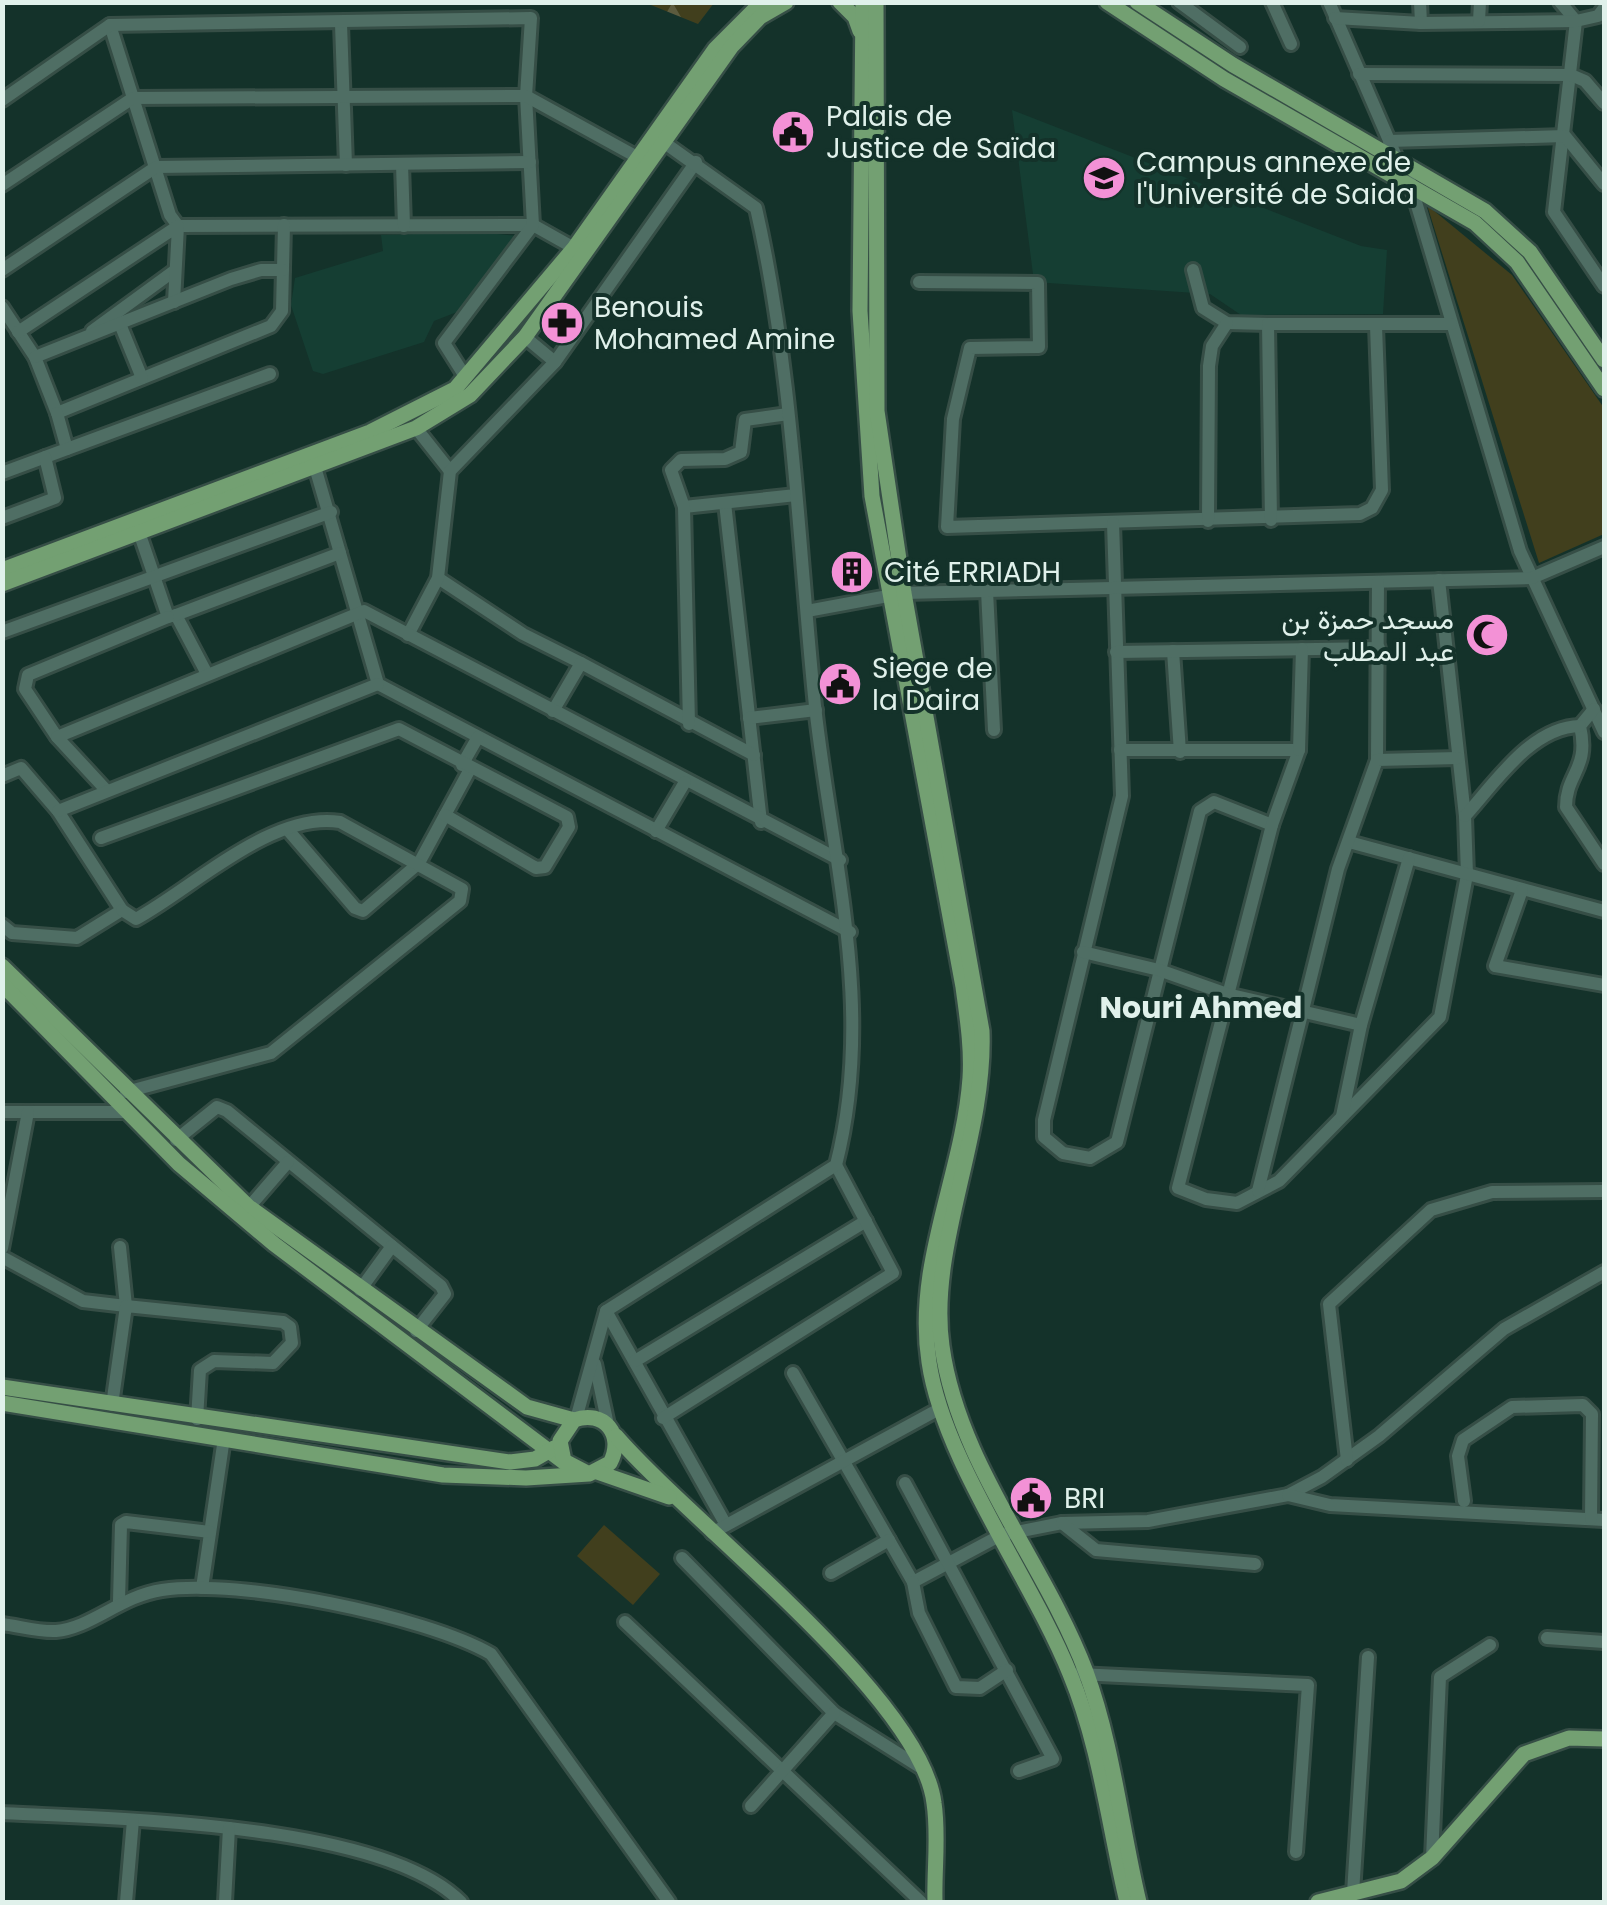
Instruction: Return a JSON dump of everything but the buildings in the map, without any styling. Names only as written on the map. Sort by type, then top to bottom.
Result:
[{"type":"main road","points":[[2,570],[370,432],[455,390],[574,248],[715,49],[762,2]]},
{"type":"main road","points":[[2,584],[416,428],[470,395],[525,338],[662,141],[746,30],[786,2]]},
{"type":"main road","points":[[840,2],[856,17],[863,39]]},
{"type":"main road","points":[[863,2],[862,381],[872,496],[897,595],[982,1030],[980,1103],[940,1290],[941,1344],[955,1402],[1009,1534]]},
{"type":"main road","points":[[876,2],[877,412],[897,595],[963,987],[970,1054],[967,1102],[925,1302],[929,1367],[942,1408],[1078,1674],[1139,1902]]},
{"type":"main road","points":[[1107,2],[1224,79],[1475,223],[1517,262],[1604,389]]},
{"type":"main road","points":[[1137,2],[1233,65],[1457,191],[1512,234],[1540,266],[1604,360]]},
{"type":"main road","points":[[2,966],[126,1092],[248,1207],[526,1407],[575,1420],[590,1416],[611,1429],[673,1498],[719,1529],[879,1699],[925,1770],[934,1802],[935,1902]]},
{"type":"main road","points":[[2,984],[179,1164],[274,1244],[556,1446],[572,1468],[673,1498]]},
{"type":"main road","points":[[2,1386],[197,1419],[510,1462],[556,1446],[575,1420]]},
{"type":"main road","points":[[2,1403],[443,1474],[526,1478],[593,1473],[614,1456],[611,1429]]},
{"type":"main road","points":[[1078,1674],[1127,1902]]},
{"type":"main road","points":[[1329,1901],[1401,1881],[1432,1858],[1524,1754],[1569,1738],[1604,1739]]},
{"type":"street","points":[[1179,2],[1240,47]]},
{"type":"street","points":[[1272,2],[1291,44]]},
{"type":"street","points":[[1329,2],[1412,186],[1532,578],[1604,732]]},
{"type":"street","points":[[1420,2],[1421,23]]},
{"type":"street","points":[[1479,21],[1480,2]]},
{"type":"street","points":[[1560,2],[1576,21],[1554,212],[1604,286]]},
{"type":"street","points":[[1335,18],[1421,23],[1576,21],[1602,16]]},
{"type":"street","points":[[2,100],[110,25],[531,18],[526,96],[533,225],[444,343],[466,378]]},
{"type":"street","points":[[341,24],[346,164]]},
{"type":"street","points":[[110,25],[178,226],[174,302]]},
{"type":"street","points":[[1359,74],[1571,75],[1585,82],[1604,103]]},
{"type":"street","points":[[2,185],[133,98],[526,96],[637,156]]},
{"type":"street","points":[[1389,141],[1565,136]]},
{"type":"street","points":[[1565,136],[1604,184]]},
{"type":"street","points":[[662,141],[756,208],[774,290],[816,710],[850,932],[855,1026],[848,1116],[836,1165],[893,1273],[663,1418]]},
{"type":"street","points":[[2,270],[156,167],[530,162]]},
{"type":"street","points":[[408,635],[438,578],[450,472],[556,362],[696,162]]},
{"type":"street","points":[[402,164],[404,226]]},
{"type":"street","points":[[57,414],[271,326],[282,311],[284,225]]},
{"type":"street","points":[[18,332],[178,226],[533,225],[574,248]]},
{"type":"street","points":[[35,358],[260,270],[283,270]]},
{"type":"street","points":[[1194,270],[1202,308],[1227,323],[1452,324]]},
{"type":"street","points":[[85,338],[113,312],[174,271]]},
{"type":"street","points":[[919,282],[1038,283],[1039,347],[970,348],[954,419],[947,527],[1272,520],[1360,514],[1372,508],[1382,490],[1376,326]]},
{"type":"street","points":[[2,307],[35,358],[67,449]]},
{"type":"street","points":[[1208,521],[1208,366],[1212,346],[1227,323]]},
{"type":"street","points":[[120,324],[142,378]]},
{"type":"street","points":[[1268,324],[1272,520]]},
{"type":"street","points":[[525,338],[556,362]]},
{"type":"street","points":[[2,474],[270,374]]},
{"type":"street","points":[[690,724],[684,506],[673,465],[732,458],[740,452],[746,420],[788,414]]},
{"type":"street","points":[[416,428],[450,472]]},
{"type":"street","points":[[2,518],[54,498],[45,458]]},
{"type":"street","points":[[315,467],[331,512],[354,615],[378,684],[850,932]]},
{"type":"street","points":[[684,506],[796,495]]},
{"type":"street","points":[[726,503],[761,822]]},
{"type":"street","points":[[2,632],[331,512]]},
{"type":"street","points":[[1113,523],[1122,796],[1044,1120],[1044,1137],[1063,1153],[1090,1158],[1117,1142],[1200,811],[1214,802],[1272,825]]},
{"type":"street","points":[[139,532],[172,616],[207,674]]},
{"type":"street","points":[[807,610],[897,595],[987,591],[1532,578],[1604,547]]},
{"type":"street","points":[[107,791],[57,737],[25,689],[28,675],[340,553]]},
{"type":"street","points":[[438,578],[523,634],[754,755]]},
{"type":"street","points":[[1302,649],[1299,750],[1272,825],[1178,1188],[1206,1199],[1236,1203],[1278,1181],[1440,1017],[1467,875],[1466,816],[1439,580]]},
{"type":"street","points":[[1258,1191],[1300,1009],[1376,760],[1378,582]]},
{"type":"street","points":[[987,591],[994,730]]},
{"type":"street","points":[[57,737],[364,611],[840,860]]},
{"type":"street","points":[[1116,652],[1380,648]]},
{"type":"street","points":[[1173,651],[1180,752]]},
{"type":"street","points":[[554,710],[581,663]]},
{"type":"street","points":[[58,811],[378,684]]},
{"type":"street","points":[[1594,709],[1580,726],[1584,756],[1569,789],[1566,807],[1604,864]]},
{"type":"street","points":[[749,718],[816,710]]},
{"type":"street","points":[[1466,816],[1519,757],[1544,736],[1567,726],[1580,726]]},
{"type":"street","points":[[101,838],[399,729],[567,817],[569,827],[545,868],[536,868],[446,815]]},
{"type":"street","points":[[288,830],[359,911],[420,863],[446,815],[478,737]]},
{"type":"street","points":[[1120,750],[1299,750]]},
{"type":"street","points":[[1376,760],[1458,758]]},
{"type":"street","points":[[2,776],[21,768],[58,811],[122,910],[136,919],[236,853],[321,818],[340,822],[462,889],[460,901],[270,1054],[126,1092]]},
{"type":"street","points":[[656,831],[685,782]]},
{"type":"street","points":[[1349,842],[1604,910]]},
{"type":"street","points":[[1341,1119],[1361,1025],[1409,858]]},
{"type":"street","points":[[1522,890],[1495,966],[1604,985]]},
{"type":"street","points":[[2,924],[12,933],[77,938],[122,910]]},
{"type":"street","points":[[1084,952],[1158,970],[1227,994],[1361,1025]]},
{"type":"street","points":[[176,1140],[217,1107],[433,1277],[445,1294],[416,1331]]},
{"type":"street","points":[[2,1112],[128,1112]]},
{"type":"street","points":[[2,1248],[28,1112]]},
{"type":"street","points":[[248,1207],[288,1162]]},
{"type":"street","points":[[575,1420],[595,1364],[606,1311],[836,1165]]},
{"type":"street","points":[[1347,1460],[1329,1304],[1431,1210],[1492,1192],[1604,1191]]},
{"type":"street","points":[[634,1362],[866,1221]]},
{"type":"street","points":[[360,1290],[392,1246]]},
{"type":"street","points":[[112,1405],[126,1306],[120,1248]]},
{"type":"street","points":[[2,1258],[83,1302],[282,1322],[290,1327],[292,1344],[273,1363],[214,1362],[200,1370],[197,1419]]},
{"type":"street","points":[[913,1582],[1009,1534],[1062,1523],[1148,1521],[1288,1495],[1347,1460],[1504,1329],[1604,1272]]},
{"type":"street","points":[[606,1311],[719,1529],[844,1457],[942,1408]]},
{"type":"street","points":[[595,1364],[611,1429]]},
{"type":"street","points":[[794,1373],[913,1582],[918,1614],[956,1686],[980,1688],[1007,1670]]},
{"type":"street","points":[[1288,1495],[1330,1505],[1598,1520],[1592,1414],[1583,1405],[1512,1407],[1463,1440],[1458,1456],[1464,1501]]},
{"type":"street","points":[[202,1588],[224,1438]]},
{"type":"street","points":[[905,1482],[1053,1759],[1019,1771]]},
{"type":"street","points":[[119,1601],[121,1526],[126,1522],[210,1532]]},
{"type":"street","points":[[1062,1523],[1096,1550],[1255,1564]]},
{"type":"street","points":[[831,1573],[889,1540]]},
{"type":"street","points":[[682,1558],[834,1714],[925,1770]]},
{"type":"street","points":[[2,1624],[55,1631],[84,1624],[119,1601],[162,1590],[202,1588],[328,1603],[446,1632],[491,1654],[670,1902]]},
{"type":"street","points":[[625,1622],[921,1902]]},
{"type":"street","points":[[1547,1638],[1604,1642]]},
{"type":"street","points":[[1432,1858],[1440,1677],[1490,1645]]},
{"type":"street","points":[[1353,1893],[1368,1657]]},
{"type":"street","points":[[1078,1674],[1308,1685],[1296,1852]]},
{"type":"street","points":[[752,1806],[834,1714]]},
{"type":"street","points":[[2,1814],[132,1820],[274,1834],[404,1866],[461,1902]]},
{"type":"street","points":[[126,1902],[132,1820]]},
{"type":"street","points":[[225,1902],[229,1828]]},
{"type":"shaded area","name":"Campus annexe de l'Université de Saida","points":[[1012,110],[1361,246],[1387,250],[1383,314],[1241,315],[1210,294],[1034,282]]},
{"type":"shaded area","points":[[478,232],[517,236],[462,310],[434,321],[424,342],[323,374],[313,371],[291,305],[295,278],[383,251],[381,235]]},
{"type":"green space","points":[[646,3],[714,3],[698,24]]},
{"type":"green space","points":[[1427,205],[1512,275],[1604,408],[1604,534],[1539,563]]},
{"type":"green space","points":[[604,1525],[660,1574],[633,1605],[577,1556]]},
{"type":"place","name":"Palais de Justice de Saïda","points":[[793,132]]},
{"type":"place","name":"Campus annexe de l'Université de Saida","points":[[1104,178]]},
{"type":"place","name":"Benouis Mohamed Amine","points":[[562,323]]},
{"type":"place","name":"Cité ERRIADH","points":[[852,572]]},
{"type":"place","name":"مسجد حمزة بن عبد المطلب","points":[[1487,635]]},
{"type":"place","name":"Siege de la Daira","points":[[840,684]]},
{"type":"place","name":"BRI","points":[[1031,1498]]},
{"type":"district","name":"Nouri Ahmed","points":[[1201,1007]]}]
